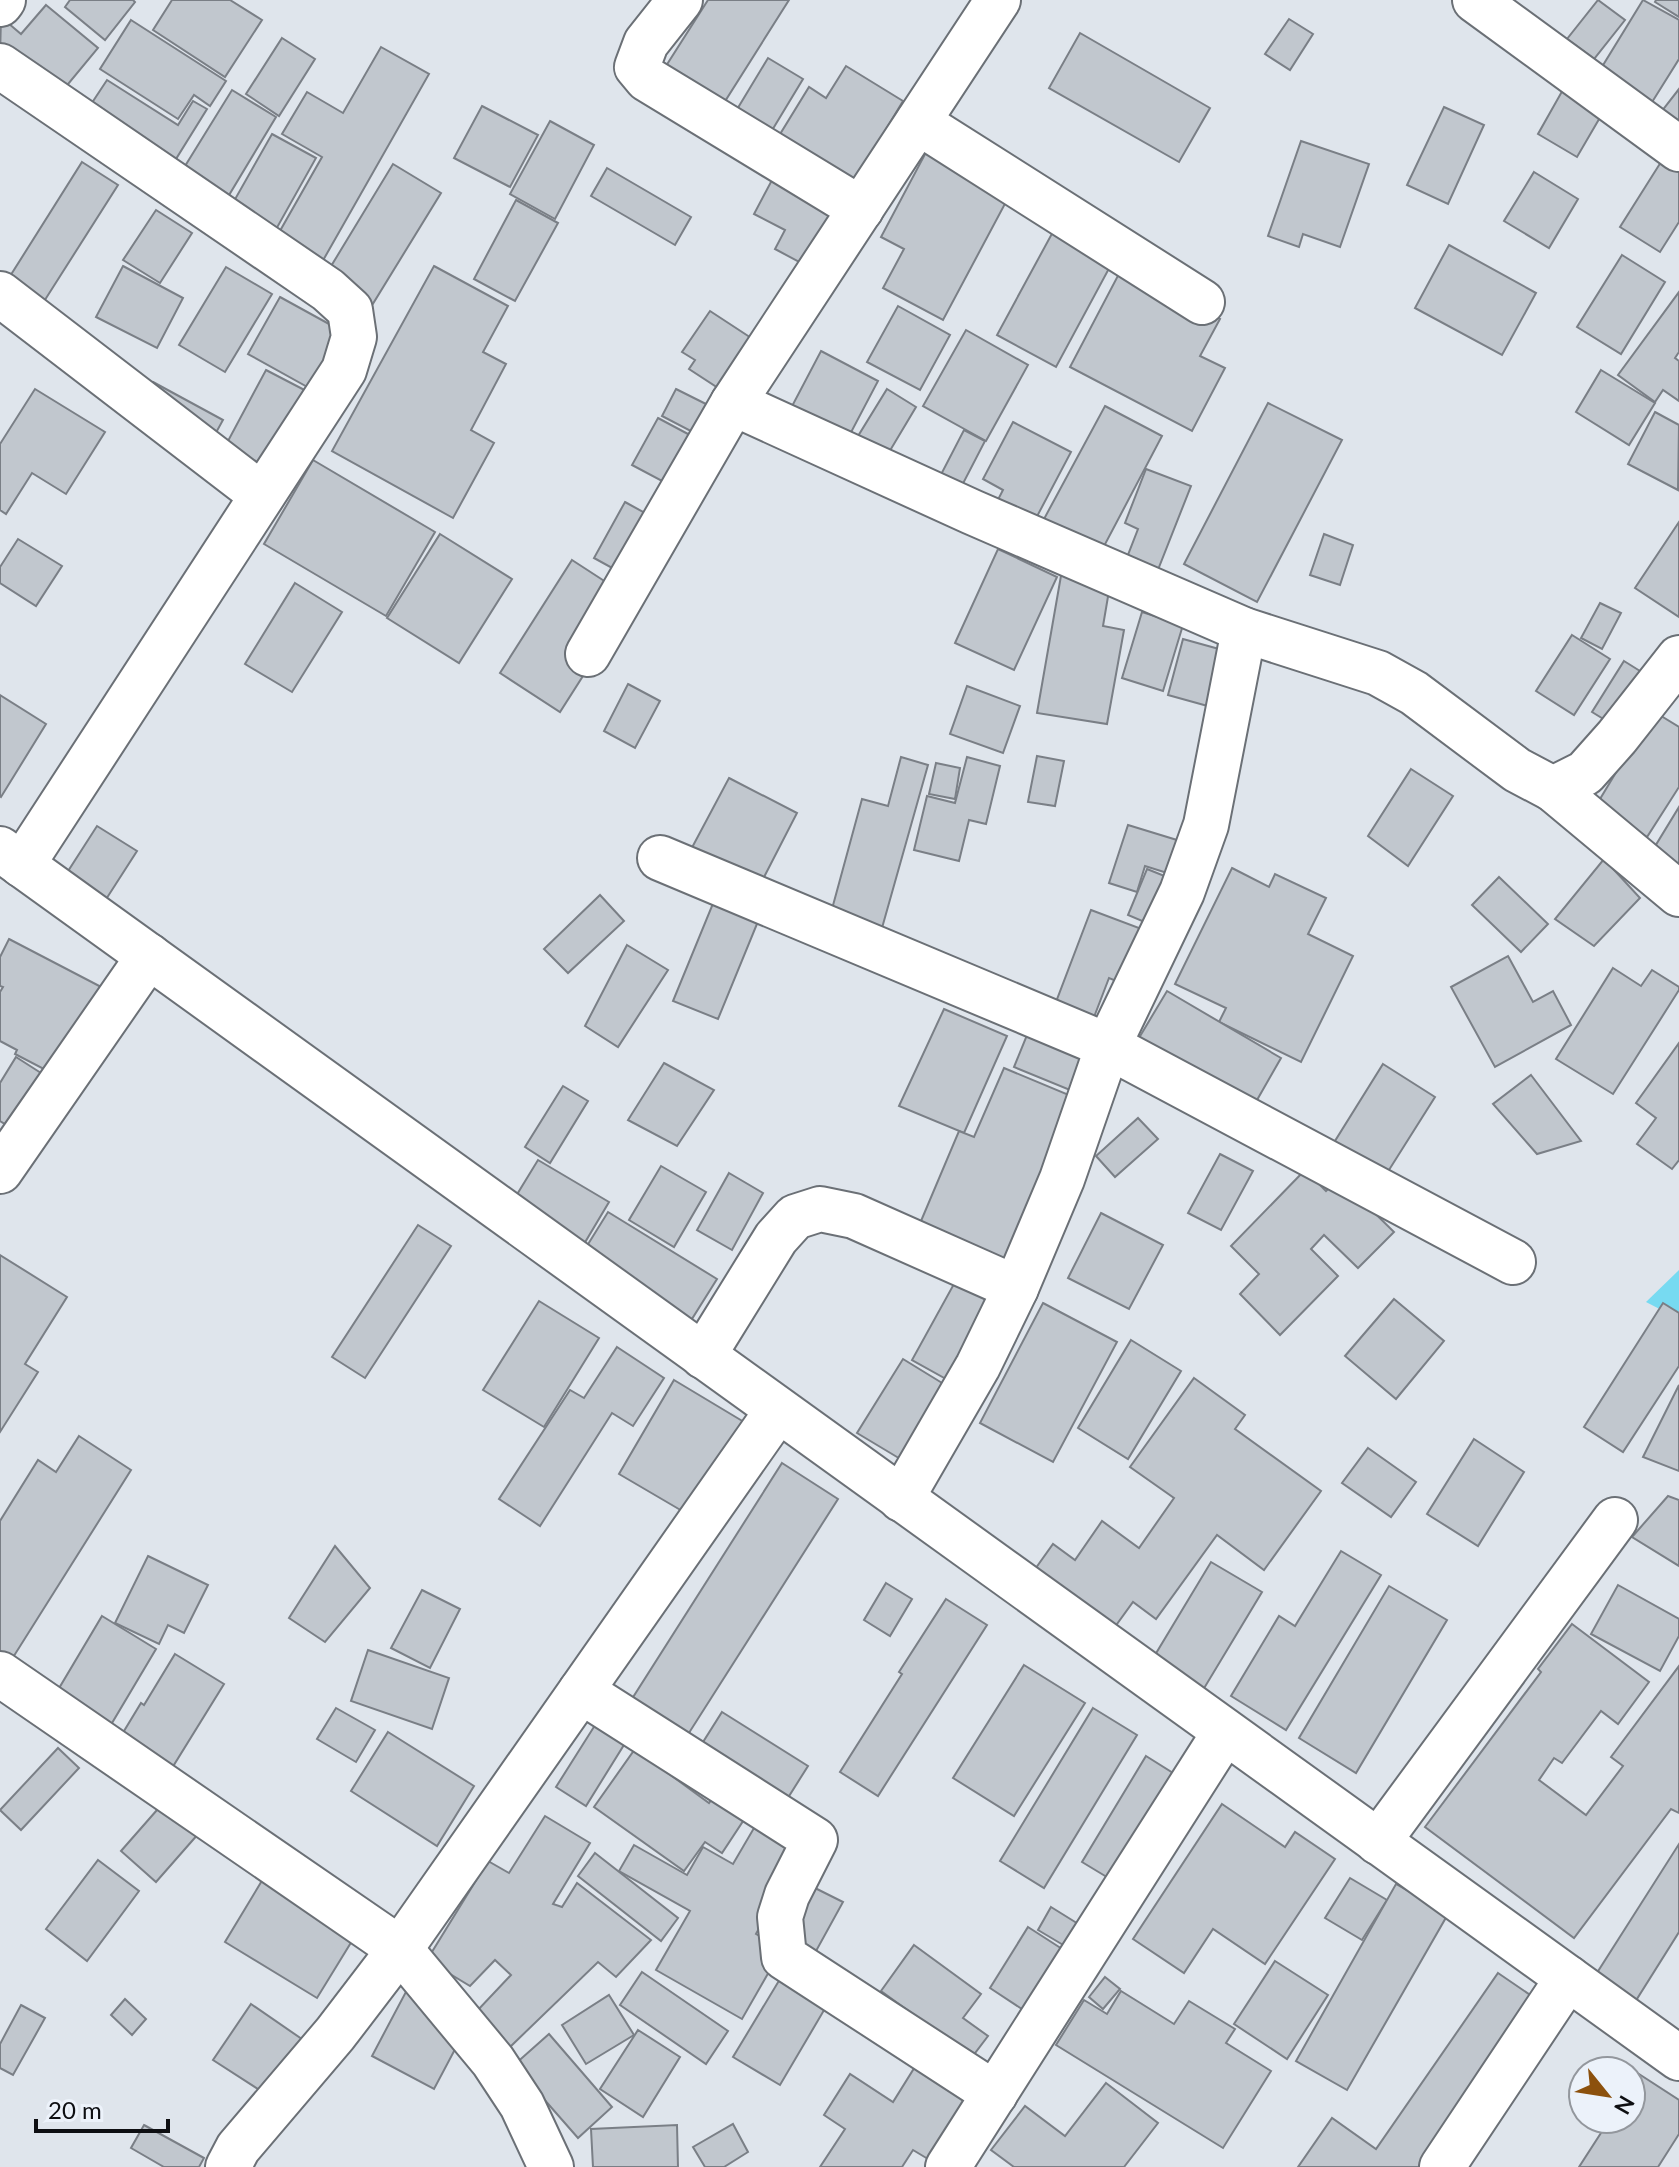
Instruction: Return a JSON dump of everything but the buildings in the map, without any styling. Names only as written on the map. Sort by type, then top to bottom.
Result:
[{"type":"street","points":[[680,0],[646,43],[637,67],[647,79],[861,209]]},
{"type":"street","points":[[588,654],[733,403],[998,0]]},
{"type":"street","points":[[1475,0],[1679,149]]},
{"type":"street","points":[[0,66],[328,290],[350,310],[354,337],[344,370],[262,495],[11,857],[1679,2058]]},
{"type":"street","points":[[918,122],[1202,302]]},
{"type":"street","points":[[0,294],[262,495]]},
{"type":"street","points":[[733,403],[972,512],[1244,630],[1378,673],[1414,693],[1517,770],[1553,789],[1679,894]]},
{"type":"street","points":[[901,1499],[978,1366],[1016,1288],[1062,1179],[1108,1046],[1182,892],[1206,825],[1244,630]]},
{"type":"street","points":[[1553,789],[1585,773],[1679,658]]},
{"type":"street","points":[[660,858],[1108,1046],[1513,1262]]},
{"type":"street","points":[[0,1171],[149,956]]},
{"type":"street","points":[[703,1356],[776,1238],[795,1217],[820,1209],[854,1216],[1016,1288]]},
{"type":"street","points":[[228,2167],[238,2148],[335,2034],[400,1949],[778,1410]]},
{"type":"street","points":[[1378,1842],[1615,1520]]},
{"type":"street","points":[[0,1674],[400,1949],[493,2061],[522,2105],[551,2167]]},
{"type":"street","points":[[581,1691],[815,1840],[787,1895],[780,1917],[784,1957],[995,2094]]},
{"type":"street","points":[[948,2167],[1225,1732]]},
{"type":"street","points":[[1442,2167],[1568,1978]]},
{"type":"water","points":[[1679,1270],[1679,1319],[1646,1302]]}]
